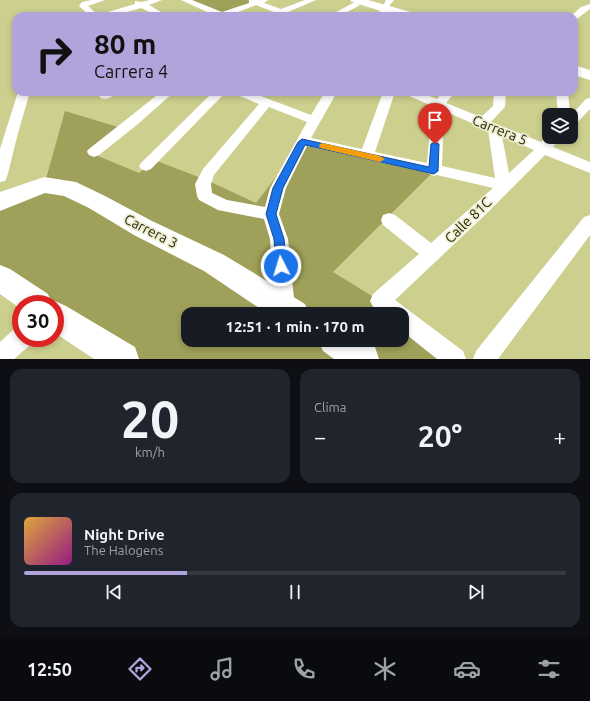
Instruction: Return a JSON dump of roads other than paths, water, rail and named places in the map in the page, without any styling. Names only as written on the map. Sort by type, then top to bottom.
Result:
[{"type":"main road","points":[[338,0],[386,11]]},
{"type":"main road","points":[[578,65],[590,69]]},
{"type":"main road","points":[[578,71],[590,75]]},
{"type":"main road","name":"Carrera 3","points":[[3,192],[44,185],[68,188],[97,202],[143,228],[214,263],[284,307]]},
{"type":"main road","points":[[0,278],[25,295]]},
{"type":"main road","points":[[64,322],[123,359]]},
{"type":"main road","points":[[345,347],[363,359]]},
{"type":"street","points":[[90,12],[83,6],[85,4],[101,0]]},
{"type":"street","points":[[131,0],[156,12]]},
{"type":"street","points":[[117,12],[158,0]]},
{"type":"street","points":[[184,0],[212,12]]},
{"type":"street","points":[[231,12],[256,1],[281,12],[312,0]]},
{"type":"street","points":[[340,12],[356,3]]},
{"type":"street","points":[[578,14],[590,6]]},
{"type":"street","points":[[3,192],[11,133],[23,96]]},
{"type":"street","points":[[94,152],[163,96]]},
{"type":"street","points":[[146,166],[216,96]]},
{"type":"street","points":[[249,96],[314,120]]},
{"type":"street","points":[[289,307],[279,239],[271,214],[278,188],[325,96]]},
{"type":"street","points":[[367,156],[388,96]]},
{"type":"street","name":"Carrera 5","points":[[418,96],[488,125],[542,140]]},
{"type":"street","points":[[434,171],[438,105],[446,96]]},
{"type":"street","points":[[302,142],[504,185],[488,125],[499,107],[500,96]]},
{"type":"street","points":[[562,96],[563,108]]},
{"type":"street","points":[[578,115],[590,102]]},
{"type":"street","points":[[266,103],[208,173],[203,184],[205,196],[224,206],[271,214]]},
{"type":"street","name":"Calle 81C","points":[[388,307],[380,301],[432,254],[547,144]]},
{"type":"street","name":"Carrera 5","points":[[552,144],[590,168]]},
{"type":"street","points":[[390,220],[432,254]]},
{"type":"street","points":[[484,359],[590,222]]},
{"type":"street","points":[[409,323],[455,359]]},
{"type":"street","points":[[4,357],[13,347]]}]
